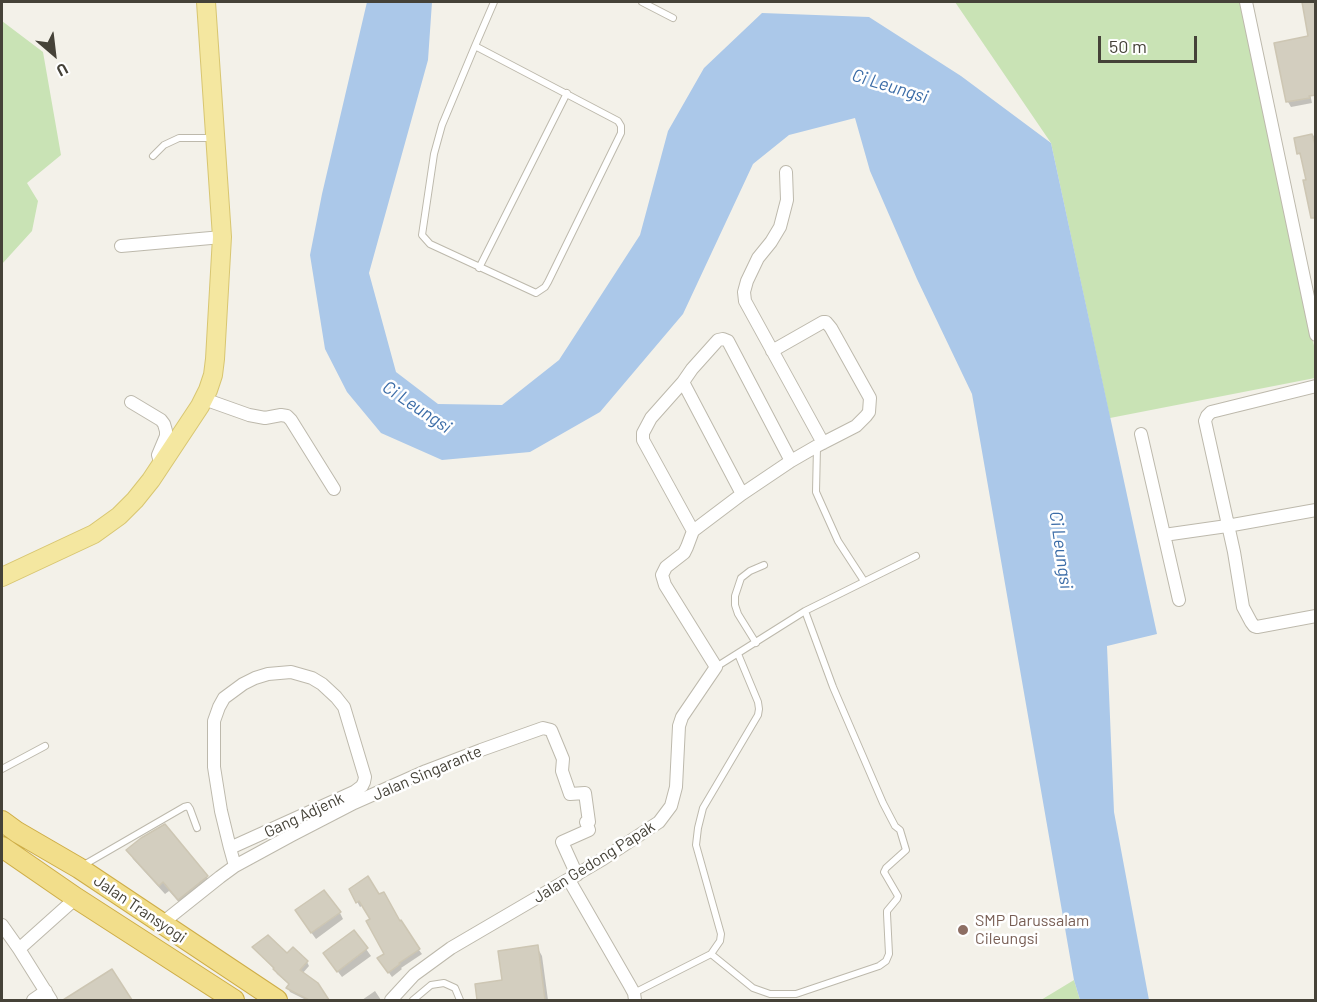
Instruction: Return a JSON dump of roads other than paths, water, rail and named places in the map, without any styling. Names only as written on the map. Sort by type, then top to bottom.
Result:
[{"type":"highway","name":"Jalan Transyogi","points":[[2,821],[79,868],[277,1000]]},
{"type":"highway","name":"Jalan Transyogi","points":[[2,847],[230,1000]]},
{"type":"main road","points":[[2,577],[94,534],[119,516],[135,500],[161,464],[204,399],[213,375],[222,237],[206,2]]},
{"type":"street","points":[[1246,2],[1316,335]]},
{"type":"street","points":[[786,172],[787,200],[780,227],[758,258],[747,281],[744,292],[745,302],[820,444]]},
{"type":"street","points":[[121,246],[222,237]]},
{"type":"street","points":[[716,668],[665,585],[662,575],[666,567],[684,553],[693,531],[791,461],[856,426],[869,412],[868,395],[826,322],[772,351]]},
{"type":"street","points":[[693,531],[643,440],[643,433],[651,418],[718,340],[728,341],[791,461]]},
{"type":"street","points":[[682,382],[742,494]]},
{"type":"street","points":[[1316,386],[1211,412],[1205,421],[1234,552],[1243,607],[1254,626],[1257,627],[1316,616]]},
{"type":"street","points":[[204,399],[249,415],[265,418],[287,416],[334,489]]},
{"type":"street","points":[[131,402],[164,424],[166,436],[158,455],[161,464]]},
{"type":"street","points":[[1141,434],[1179,600]]},
{"type":"street","points":[[1164,535],[1316,510]]},
{"type":"street","name":"Jalan Gedong Papak","points":[[391,1000],[414,975],[451,948],[573,878],[659,822],[671,806],[676,787],[679,726],[682,717],[716,668]]},
{"type":"street","name":"Gang Adjenk","points":[[230,848],[354,792],[364,782],[344,707],[322,684],[312,678],[291,672],[261,676],[235,689],[224,698],[219,707],[214,721],[214,767],[221,811],[230,848],[235,867]]},
{"type":"street","name":"Jalan Singarante","points":[[161,924],[198,893],[235,867],[292,835],[397,783],[543,728],[551,730],[563,759],[562,771],[570,794],[585,793],[590,822],[586,822],[589,831],[562,842],[573,878]]},
{"type":"street","points":[[573,878],[634,997]]},
{"type":"street","points":[[19,949],[76,898]]},
{"type":"street","points":[[2,924],[48,996],[33,1000]]},
{"type":"lane","points":[[475,45],[618,121],[621,126],[621,133],[548,282],[545,287],[536,292],[430,244],[422,235],[434,154],[442,125],[475,45],[494,2]]},
{"type":"lane","points":[[642,2],[673,18]]},
{"type":"lane","points":[[479,268],[567,93]]},
{"type":"lane","points":[[153,156],[164,145],[179,138],[215,138]]},
{"type":"lane","points":[[820,444],[816,492],[838,541],[864,581]]},
{"type":"lane","points":[[716,668],[805,611],[916,556]]},
{"type":"lane","points":[[756,643],[738,614],[735,596],[741,578],[750,571],[764,566]]},
{"type":"lane","points":[[711,954],[753,988],[770,994],[796,994],[879,966],[890,954],[887,911],[897,896],[884,872],[906,850],[900,830],[895,826],[883,803],[833,687],[805,611]]},
{"type":"lane","points":[[634,997],[711,954],[720,941],[721,934],[696,845],[704,808],[758,715],[758,702],[738,654]]},
{"type":"lane","points":[[2,768],[45,746]]},
{"type":"lane","points":[[79,868],[184,807],[188,806],[190,809],[197,828]]},
{"type":"lane","points":[[413,1000],[431,985],[444,983],[455,988],[460,1000]]},
{"type":"water","name":"Ci Leungsi","points":[[367,2],[432,2],[428,60],[369,273],[396,372],[438,404],[502,405],[559,360],[640,235],[668,131],[704,68],[762,13],[869,17],[961,76],[1051,143],[1157,634],[1107,646],[1114,812],[1149,1000],[1080,1000],[1074,980],[972,394],[917,279],[870,171],[855,118],[789,135],[753,164],[683,314],[600,412],[530,452],[442,460],[381,433],[347,392],[325,349],[310,255]]},
{"type":"place","name":"SMP Darussalam Cileungsi","points":[[963,930]]}]
